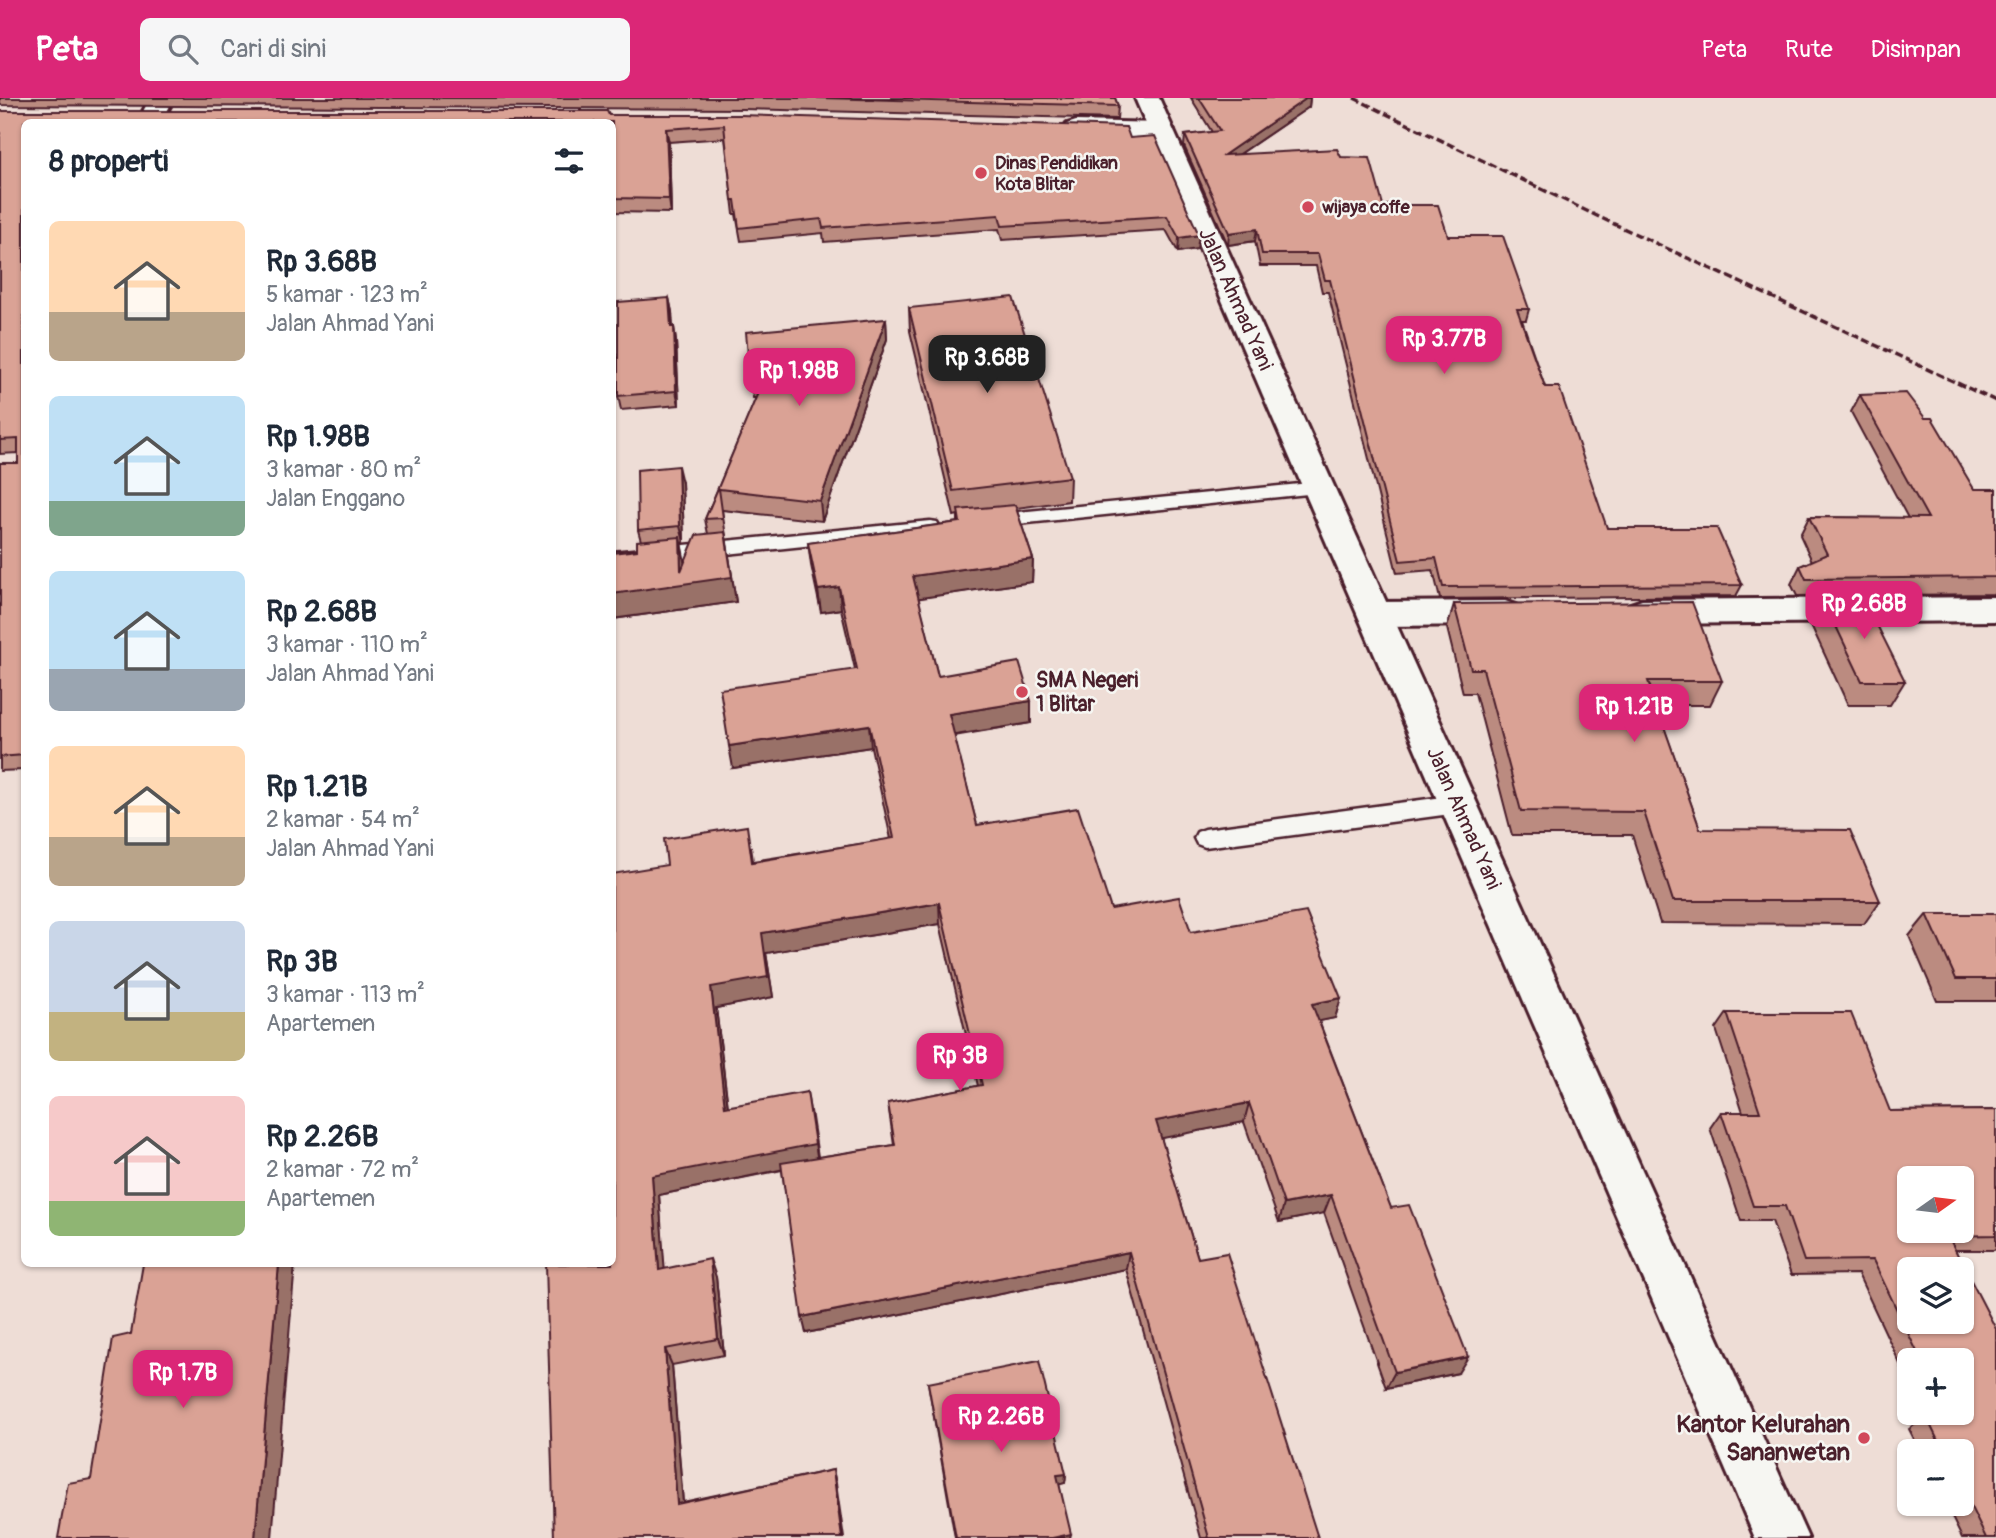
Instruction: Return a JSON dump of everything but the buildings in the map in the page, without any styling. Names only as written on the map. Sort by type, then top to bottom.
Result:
[{"type":"main road","points":[[124,116],[164,110]]},
{"type":"main road","points":[[1050,128],[1154,115]]},
{"type":"main road","name":"Jalan Ahmad Yani","points":[[1154,115],[1377,614],[1782,1538]]},
{"type":"main road","points":[[1611,612],[1996,609]]},
{"type":"main road","points":[[1377,614],[1542,613]]},
{"type":"lane","points":[[973,523],[1320,488]]},
{"type":"lane","points":[[616,559],[945,525]]},
{"type":"lane","points":[[1205,838],[1458,804]]},
{"type":"railway","points":[[1354,98],[1597,216],[1996,401]]},
{"type":"place","name":"Dinas Pendidikan Kota Blitar","points":[[981,173]]},
{"type":"place","name":"wijaya coffe","points":[[1308,207]]},
{"type":"place","name":"SMA Negeri 1 Blitar","points":[[1022,692]]},
{"type":"place","name":"Kantor Kelurahan Sananwetan","points":[[1864,1438]]}]
